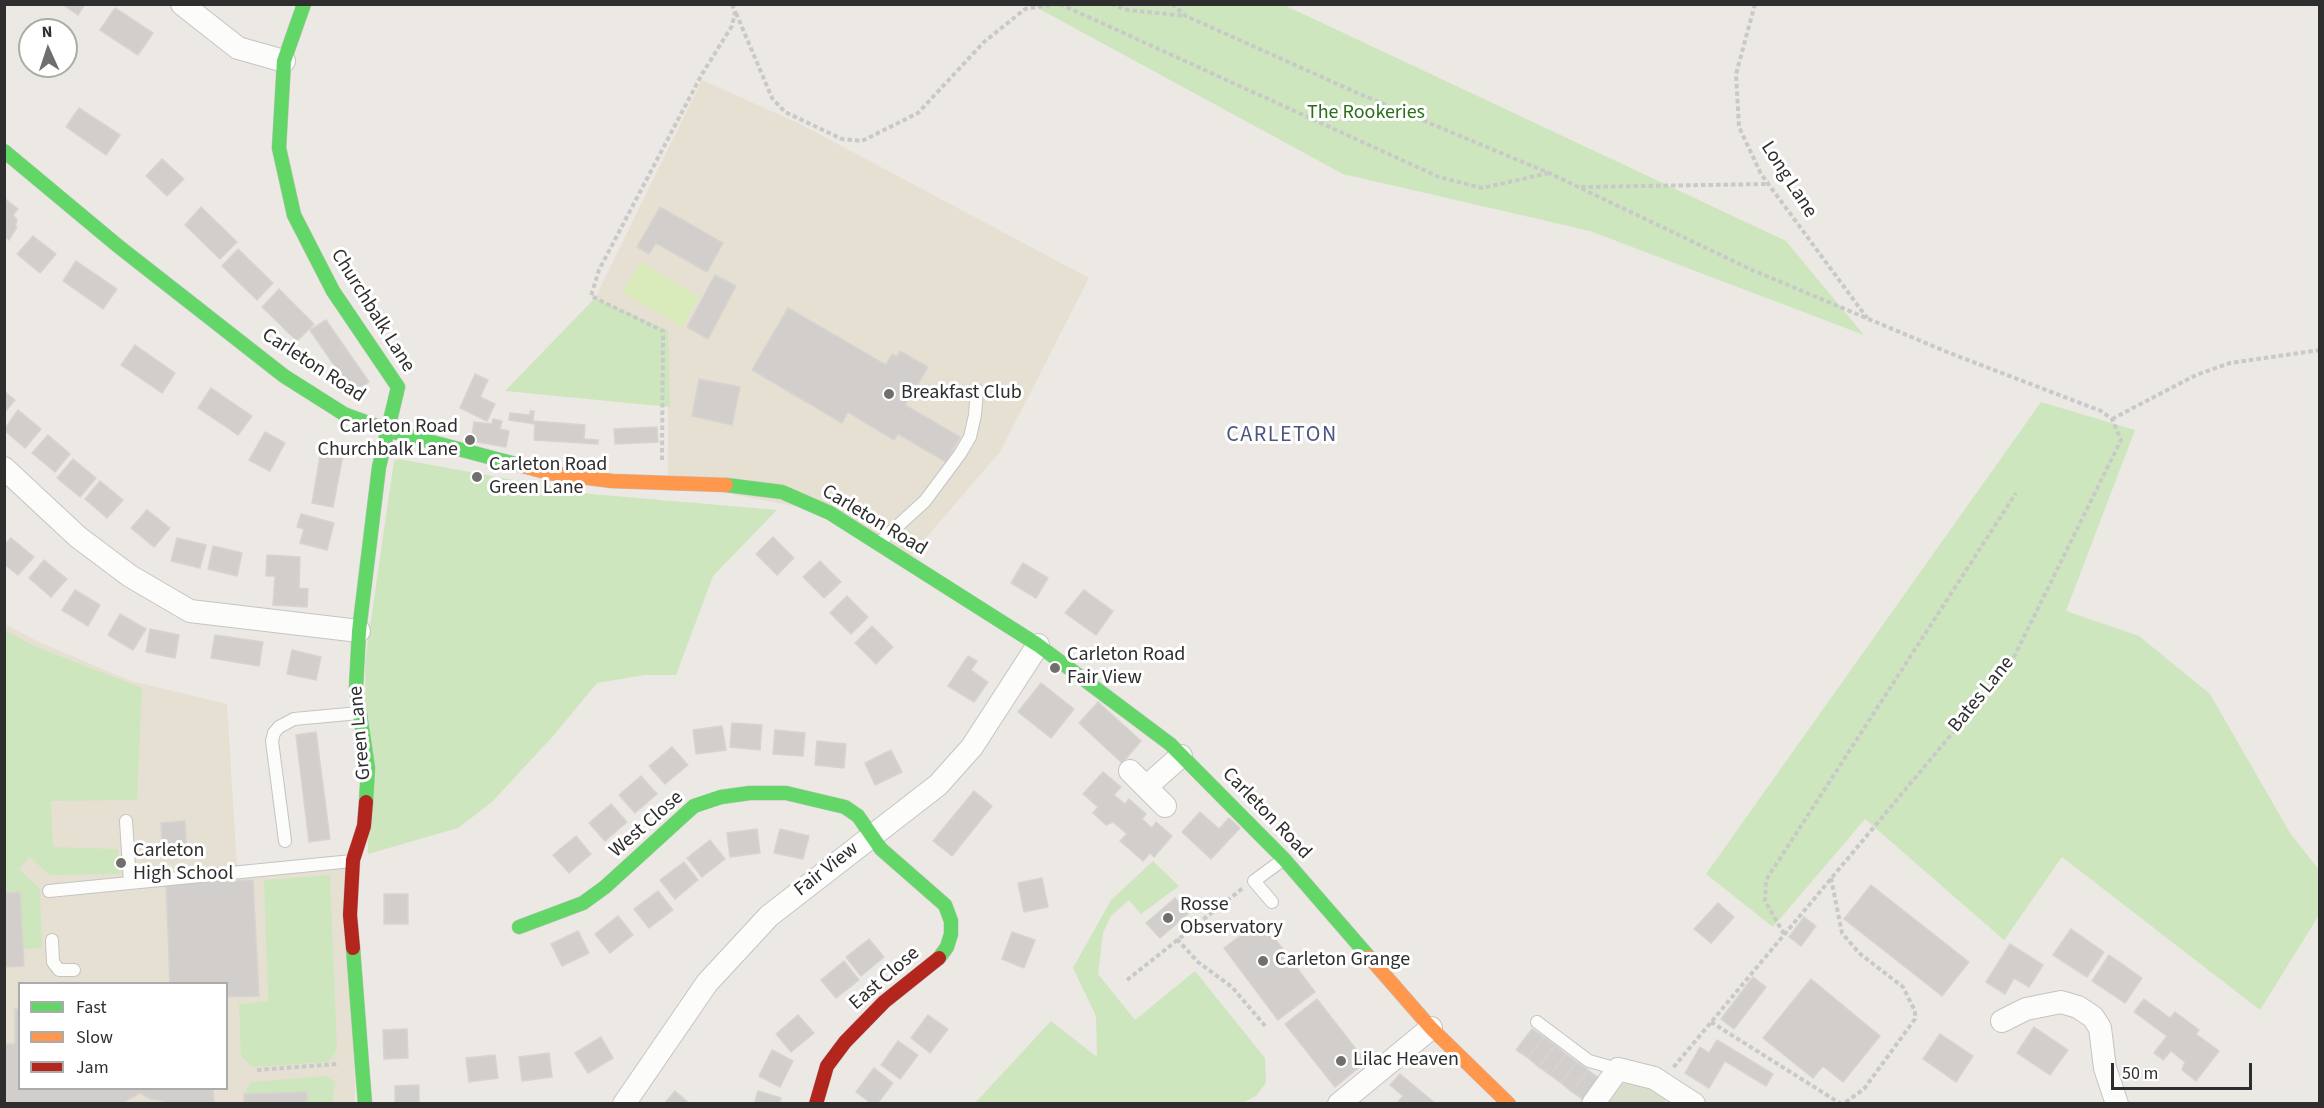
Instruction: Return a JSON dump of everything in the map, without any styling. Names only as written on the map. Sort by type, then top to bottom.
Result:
[{"type":"street","points":[[182,4],[238,48],[284,61]]},
{"type":"street","name":"Churchbalk Lane","points":[[304,4],[284,61],[279,148],[294,215],[333,291],[398,387],[390,431]]},
{"type":"street","name":"Carleton Road","points":[[4,151],[118,246],[284,376],[344,414],[390,431],[549,473],[612,481],[721,484],[782,492],[830,513],[879,544],[1038,645],[1181,756],[1284,859],[1431,1028],[1509,1104]]},
{"type":"street","name":"Green Lane","points":[[365,1104],[350,915],[353,860],[363,826],[368,768],[356,687],[359,631],[379,468],[390,431]]},
{"type":"street","points":[[4,468],[78,537],[130,576],[190,611],[359,631]]},
{"type":"street","name":"Fair View","points":[[624,1104],[707,982],[769,916],[938,785],[972,747],[1038,645]]},
{"type":"street","points":[[1146,787],[1181,756]]},
{"type":"street","points":[[1130,771],[1165,806]]},
{"type":"street","name":"West Close","points":[[519,927],[583,903],[694,806],[721,797],[750,793],[786,793],[846,807],[858,816],[871,835]]},
{"type":"street","name":"East Close","points":[[816,1104],[826,1066],[884,1002],[935,962],[947,947],[951,934],[951,921],[945,905],[881,849],[871,835]]},
{"type":"street","points":[[2002,1021],[2026,1009],[2061,1002],[2078,1007],[2093,1017],[2100,1028],[2105,1068],[2117,1104]]},
{"type":"street","points":[[1348,1101],[1431,1028]]},
{"type":"street","name":"Green Lane","points":[[355,1104],[362,1068]]},
{"type":"street","points":[[1593,1104],[1618,1069],[1654,1078],[1694,1104]]},
{"type":"lane","points":[[879,544],[925,501],[960,454],[970,437],[977,390]]},
{"type":"lane","points":[[285,841],[272,741],[274,733],[279,727],[294,719],[359,713]]},
{"type":"lane","points":[[126,821],[130,883]]},
{"type":"lane","points":[[1272,902],[1254,881],[1284,859]]},
{"type":"lane","points":[[49,891],[264,871],[353,860]]},
{"type":"lane","points":[[52,940],[53,962],[60,970],[74,970]]},
{"type":"lane","points":[[1537,1022],[1589,1060],[1618,1069]]},
{"type":"path","points":[[732,4],[772,98],[785,112],[842,139],[862,141],[918,113],[984,42],[1025,9],[1058,4],[1439,177],[1482,188],[1549,173]]},
{"type":"path","points":[[1111,4],[1128,10],[1186,16]]},
{"type":"path","points":[[1172,4],[1186,16],[1362,95],[1549,173],[1750,268],[1947,352],[2101,411],[2112,419],[2196,375],[2229,363],[2319,350]]},
{"type":"path","name":"Long Lane","points":[[1755,4],[1736,74],[1739,127],[1769,184],[1868,319]]},
{"type":"path","points":[[662,468],[663,332],[591,296],[599,270],[702,74],[732,26],[735,12]]},
{"type":"path","points":[[1580,188],[1769,184]]},
{"type":"path","name":"Bates Lane","points":[[1654,1078],[1668,1073],[2011,663],[2121,440],[2112,419]]},
{"type":"path","points":[[1784,934],[1765,901],[1766,879],[2016,493]]},
{"type":"path","points":[[1711,1022],[1842,1104],[1864,1089],[1915,1019],[1915,1011],[1903,987],[1859,953],[1842,933],[1831,878]]},
{"type":"path","points":[[1127,980],[1254,881]]},
{"type":"path","points":[[1177,939],[1198,963],[1232,987],[1266,1027]]},
{"type":"path","points":[[257,1070],[362,1068]]},
{"type":"shaded area","points":[[702,80],[800,124],[1089,278],[1000,452],[906,561],[830,513],[668,482],[668,330],[595,298]]},
{"type":"shaded area","name":"Carleton High School","points":[[4,624],[41,643],[131,681],[227,704],[237,865],[353,860],[355,1103],[5,1103]]},
{"type":"green space","name":"The Rookeries","points":[[1032,5],[1284,5],[1786,241],[1864,335],[1590,231],[1343,174]]},
{"type":"green space","points":[[641,262],[699,297],[682,327],[622,292]]},
{"type":"green space","points":[[595,298],[668,330],[670,407],[505,391]]},
{"type":"green space","points":[[2041,402],[2135,430],[2066,611],[2139,636],[2210,694],[2290,833],[2319,870],[2319,915],[2260,1010],[2062,857],[2004,940],[1865,819],[1773,927],[1706,874]]},
{"type":"green space","points":[[399,459],[591,494],[777,510],[713,576],[676,675],[645,675],[597,683],[554,735],[492,802],[458,828],[368,854],[365,661],[394,461]]},
{"type":"green space","points":[[5,630],[34,646],[142,688],[137,800],[51,801],[53,847],[118,849],[119,874],[53,875],[48,874],[30,857],[19,869],[40,889],[42,948],[23,949],[20,892],[5,893]]},
{"type":"green space","points":[[1153,861],[1179,886],[1141,914],[1129,900],[1111,916],[1103,933],[1098,974],[1135,1020],[1195,971],[1265,1058],[1266,1083],[1256,1096],[1242,1103],[975,1103],[1051,1021],[1097,1057],[1096,1016],[1073,968],[1111,900]]},
{"type":"green space","points":[[330,875],[337,1050],[328,1062],[253,1067],[241,1056],[239,1004],[268,1001],[264,880]]},
{"type":"green space","points":[[327,1076],[335,1083],[332,1103],[307,1103],[306,1092],[244,1094],[251,1082]]},
{"type":"green space","points":[[1627,1083],[1674,1096],[1674,1100],[1665,1100],[1665,1103],[1603,1104],[1615,1085]]},
{"type":"building","points":[[62,4],[85,4],[78,15]]},
{"type":"building","points":[[115,8],[153,33],[138,55],[100,30]]},
{"type":"building","points":[[79,108],[120,135],[106,155],[66,127]]},
{"type":"building","points":[[162,159],[184,179],[167,196],[146,176]]},
{"type":"building","points":[[4,198],[18,209],[13,215],[17,220],[15,227],[17,227],[9,240],[4,236]]},
{"type":"building","points":[[201,207],[237,242],[220,259],[185,225]]},
{"type":"building","points":[[660,207],[723,243],[707,272],[656,243],[649,254],[637,247]]},
{"type":"building","points":[[33,236],[56,254],[40,273],[17,254]]},
{"type":"building","points":[[238,249],[273,283],[257,300],[222,266]]},
{"type":"building","points":[[76,261],[117,289],[103,309],[63,281]]},
{"type":"building","points":[[715,275],[736,286],[708,339],[687,327]]},
{"type":"building","points":[[279,289],[314,324],[297,341],[262,307]]},
{"type":"building","points":[[788,308],[886,365],[892,354],[897,357],[900,351],[928,367],[905,405],[960,437],[946,462],[898,434],[894,440],[848,412],[842,423],[752,370]]},
{"type":"building","points":[[326,320],[369,382],[357,390],[353,384],[349,387],[310,330]]},
{"type":"building","points":[[135,345],[175,373],[162,393],[121,365]]},
{"type":"building","points":[[475,374],[488,380],[480,397],[495,404],[487,421],[460,408]]},
{"type":"building","points":[[699,379],[740,387],[732,425],[692,416]]},
{"type":"building","points":[[211,388],[252,416],[238,435],[198,408]]},
{"type":"building","points":[[4,391],[15,400],[4,413]]},
{"type":"building","points":[[18,410],[41,429],[25,448],[4,430]]},
{"type":"building","points":[[530,411],[534,411],[533,421],[585,425],[584,439],[598,440],[598,444],[534,440],[535,424],[509,420],[510,413],[530,415]]},
{"type":"building","points":[[493,419],[502,421],[500,429],[509,431],[506,447],[471,441],[474,422],[492,424]]},
{"type":"building","points":[[657,427],[658,442],[615,444],[614,429]]},
{"type":"building","points":[[265,432],[285,443],[270,471],[249,460]]},
{"type":"building","points":[[48,435],[70,454],[55,472],[32,453]]},
{"type":"building","points":[[321,451],[343,455],[333,507],[312,503]]},
{"type":"building","points":[[73,459],[96,478],[80,497],[57,478]]},
{"type":"building","points":[[100,481],[123,500],[107,518],[85,499]]},
{"type":"building","points":[[147,510],[170,528],[154,547],[131,528]]},
{"type":"building","points":[[301,514],[334,523],[327,550],[300,543],[304,529],[297,527]]},
{"type":"building","points":[[773,537],[794,558],[777,575],[756,554]]},
{"type":"building","points":[[11,538],[34,557],[18,575],[4,564],[4,545]]},
{"type":"building","points":[[177,538],[206,545],[200,568],[171,561]]},
{"type":"building","points":[[213,546],[242,553],[237,576],[208,569]]},
{"type":"building","points":[[267,555],[300,557],[299,588],[308,589],[307,607],[273,605],[275,576],[266,576]]},
{"type":"building","points":[[44,560],[67,579],[51,597],[29,578]]},
{"type":"building","points":[[820,561],[841,582],[824,598],[803,577]]},
{"type":"building","points":[[1023,563],[1048,578],[1036,598],[1011,583]]},
{"type":"building","points":[[75,590],[100,605],[88,626],[62,610]]},
{"type":"building","points":[[1084,590],[1113,611],[1096,635],[1065,613]]},
{"type":"building","points":[[847,596],[868,617],[851,634],[830,613]]},
{"type":"building","points":[[120,614],[146,629],[133,650],[108,635]]},
{"type":"building","points":[[872,626],[893,647],[876,664],[855,643]]},
{"type":"building","points":[[150,629],[179,635],[175,658],[146,652]]},
{"type":"building","points":[[215,635],[263,642],[259,666],[211,658]]},
{"type":"building","points":[[292,650],[321,657],[316,680],[287,674]]},
{"type":"building","points":[[968,656],[977,661],[971,670],[988,682],[974,702],[948,686]]},
{"type":"building","points":[[1041,683],[1074,709],[1051,738],[1018,712]]},
{"type":"building","points":[[1098,702],[1141,741],[1122,763],[1079,723]]},
{"type":"building","points":[[732,723],[762,725],[760,750],[730,747]]},
{"type":"building","points":[[722,726],[726,750],[696,754],[693,730]]},
{"type":"building","points":[[775,730],[805,733],[803,756],[773,754]]},
{"type":"building","points":[[316,732],[330,839],[309,842],[296,735]]},
{"type":"building","points":[[817,741],[846,744],[844,768],[815,765]]},
{"type":"building","points":[[672,747],[688,765],[665,784],[649,766]]},
{"type":"building","points":[[891,750],[902,772],[875,785],[865,763]]},
{"type":"building","points":[[1103,772],[1121,787],[1114,795],[1125,804],[1129,799],[1146,814],[1142,819],[1152,828],[1156,822],[1172,836],[1154,857],[1150,853],[1143,861],[1120,841],[1127,834],[1113,822],[1106,825],[1093,813],[1098,807],[1083,794]]},
{"type":"building","points":[[641,776],[657,794],[635,813],[619,795]]},
{"type":"building","points":[[974,791],[992,806],[952,856],[933,841]]},
{"type":"building","points":[[611,804],[627,822],[605,841],[589,823]]},
{"type":"building","points":[[1200,812],[1219,829],[1229,818],[1240,828],[1211,859],[1182,832]]},
{"type":"building","points":[[185,821],[187,854],[163,856],[161,823]]},
{"type":"building","points":[[757,829],[760,853],[730,857],[727,833]]},
{"type":"building","points":[[780,829],[809,836],[803,859],[774,853]]},
{"type":"building","points":[[576,836],[591,854],[569,873],[553,855]]},
{"type":"building","points":[[710,840],[725,859],[702,877],[687,858]]},
{"type":"building","points":[[684,862],[698,880],[675,899],[660,880]]},
{"type":"building","points":[[1042,878],[1048,907],[1024,912],[1018,883]]},
{"type":"building","points":[[253,880],[259,996],[228,997],[228,982],[170,982],[166,884]]},
{"type":"building","points":[[1871,885],[1969,962],[1942,996],[1844,919]]},
{"type":"building","points":[[658,891],[673,910],[649,928],[634,909]]},
{"type":"building","points":[[20,892],[24,966],[4,967],[4,893]]},
{"type":"building","points":[[384,894],[408,894],[408,924],[384,924]]},
{"type":"building","name":"Rosse Observatory","points":[[1175,898],[1189,913],[1160,938],[1146,923]]},
{"type":"building","points":[[1718,903],[1734,917],[1711,943],[1694,929]]},
{"type":"building","points":[[618,916],[633,935],[610,953],[595,934]]},
{"type":"building","points":[[1804,917],[1816,926],[1801,946],[1789,937]]},
{"type":"building","name":"Carleton Grange","points":[[1261,920],[1315,992],[1278,1020],[1224,948]]},
{"type":"building","points":[[2071,929],[2104,952],[2087,977],[2053,955]]},
{"type":"building","points":[[578,931],[589,953],[562,966],[551,944]]},
{"type":"building","points":[[1012,932],[1035,940],[1024,968],[1002,959]]},
{"type":"building","points":[[869,939],[884,957],[861,976],[846,957]]},
{"type":"building","points":[[2010,944],[2043,965],[2029,987],[2014,978],[2005,994],[1986,982]]},
{"type":"building","points":[[2109,955],[2142,978],[2125,1003],[2092,981]]},
{"type":"building","points":[[844,961],[859,980],[836,998],[821,980]]},
{"type":"building","points":[[1753,977],[1766,987],[1734,1029],[1721,1019]]},
{"type":"building","points":[[1811,979],[1880,1036],[1843,1082],[1823,1066],[1813,1078],[1763,1038]]},
{"type":"building","points":[[1317,999],[1366,1062],[1335,1087],[1285,1024]]},
{"type":"building","points":[[2144,999],[2170,1018],[2175,1012],[2199,1030],[2196,1034],[2219,1051],[2196,1081],[2182,1070],[2185,1062],[2171,1051],[2163,1060],[2154,1053],[2167,1036],[2134,1012]]},
{"type":"building","points":[[15,1009],[18,1009],[18,1090],[213,1090],[214,1104],[164,1104],[164,1101],[151,1099],[140,1093],[121,1104],[4,1104],[4,1044],[15,1044]]},
{"type":"building","points":[[798,1015],[814,1033],[791,1052],[776,1034]]},
{"type":"building","points":[[928,1015],[948,1029],[930,1053],[911,1038]]},
{"type":"building","points":[[2034,1027],[2068,1050],[2050,1075],[2017,1053]]},
{"type":"building","points":[[407,1029],[408,1058],[384,1059],[383,1030]]},
{"type":"building","points":[[1532,1029],[1544,1037],[1528,1058],[1516,1050]]},
{"type":"building","points":[[1940,1034],[1973,1056],[1956,1082],[1923,1059]]},
{"type":"building","points":[[601,1037],[613,1058],[588,1073],[575,1053]]},
{"type":"building","points":[[1544,1037],[1555,1045],[1539,1067],[1528,1058]]},
{"type":"building","points":[[1717,1040],[1773,1074],[1766,1086],[1725,1061],[1709,1088],[1685,1073],[1700,1047],[1709,1053]]},
{"type":"building","points":[[898,1041],[918,1055],[900,1079],[881,1065]]},
{"type":"building","points":[[1555,1045],[1566,1054],[1550,1075],[1539,1067]]},
{"type":"building","points":[[772,1050],[793,1061],[780,1087],[759,1076]]},
{"type":"building","points":[[549,1053],[552,1077],[522,1081],[519,1057]]},
{"type":"building","points":[[1566,1054],[1577,1062],[1561,1083],[1550,1075]]},
{"type":"building","points":[[495,1055],[498,1078],[469,1082],[466,1058]]},
{"type":"building","points":[[1577,1062],[1588,1070],[1572,1092],[1561,1083]]},
{"type":"building","points":[[874,1068],[893,1083],[877,1104],[872,1104],[856,1092]]},
{"type":"building","points":[[1588,1070],[1600,1079],[1584,1100],[1572,1092]]},
{"type":"building","points":[[1400,1074],[1436,1104],[1397,1103],[1403,1096],[1390,1085]]},
{"type":"building","points":[[419,1085],[419,1104],[395,1104],[395,1086]]},
{"type":"building","points":[[675,1091],[690,1104],[664,1104]]},
{"type":"building","points":[[758,1091],[781,1098],[779,1104],[754,1104]]},
{"type":"building","points":[[307,1092],[307,1104],[244,1104],[244,1094]]},
{"type":"traffic: fast","points":[[304,4],[284,61],[279,148],[294,215],[333,291],[398,387],[379,467],[359,631],[356,687],[368,768],[366,802]]},
{"type":"traffic: fast","points":[[4,151],[118,246],[284,376],[344,414],[390,431],[523,466]]},
{"type":"traffic: fast","points":[[726,485],[782,492],[830,513],[1038,645],[1170,744],[1284,859],[1369,957]]},
{"type":"traffic: fast","points":[[519,927],[583,903],[605,887],[694,806],[721,797],[750,793],[786,793],[845,807],[858,816],[881,849],[945,905],[951,921],[951,934],[947,947],[939,958]]},
{"type":"traffic: fast","points":[[353,948],[365,1104]]},
{"type":"traffic: slow","points":[[523,466],[549,473],[612,481],[726,485]]},
{"type":"traffic: slow","points":[[1369,957],[1431,1028],[1509,1104]]},
{"type":"traffic: jam","points":[[353,948],[350,915],[353,860],[364,826],[366,802]]},
{"type":"traffic: jam","points":[[816,1104],[827,1066],[845,1042],[884,1002],[939,958]]},
{"type":"place","name":"Breakfast Club","points":[[889,394]]},
{"type":"place","name":"Carleton Road Churchbalk Lane","points":[[470,440]]},
{"type":"place","name":"Carleton Road Green Lane","points":[[477,477]]},
{"type":"place","name":"Carleton Road Fair View","points":[[1055,668]]},
{"type":"place","name":"Carleton High School","points":[[121,863]]},
{"type":"place","name":"Rosse Observatory","points":[[1168,918]]},
{"type":"place","name":"Carleton Grange","points":[[1263,961]]},
{"type":"place","name":"Lilac Heaven","points":[[1341,1061]]},
{"type":"district","name":"CARLETON","points":[[1282,436]]}]
